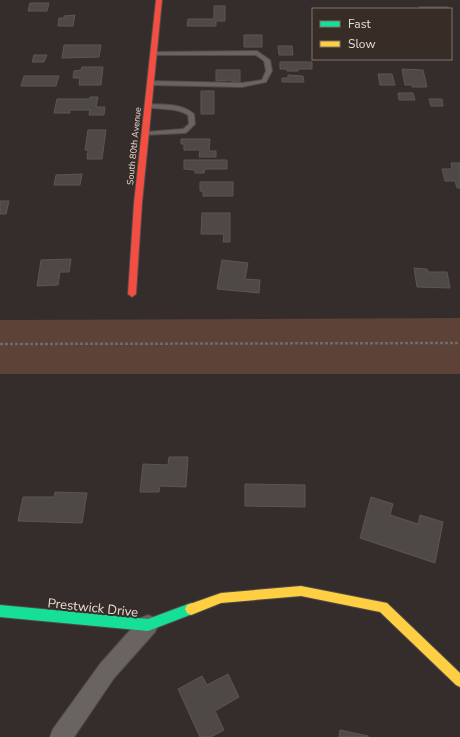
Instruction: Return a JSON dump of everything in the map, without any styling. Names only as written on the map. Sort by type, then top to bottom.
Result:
[{"type":"street","name":"South 80th Avenue","points":[[132,294],[138,203],[159,0]]},
{"type":"street","name":"Prestwick Drive","points":[[0,611],[148,625],[221,598],[301,591],[383,608],[460,681]]},
{"type":"street","points":[[61,737],[107,671],[148,625]]},
{"type":"lane","points":[[151,83],[242,85],[264,81],[269,71],[267,60],[257,53],[154,53]]},
{"type":"lane","points":[[145,134],[186,131],[192,124],[191,114],[186,110],[171,107],[148,106]]},
{"type":"path","points":[[0,344],[460,344]]},
{"type":"shaded area","points":[[460,318],[460,374],[0,374],[0,320]]},
{"type":"building","points":[[30,3],[49,3],[47,11],[28,11]]},
{"type":"building","points":[[214,6],[225,6],[225,21],[216,21],[216,26],[187,26],[188,19],[214,19]]},
{"type":"building","points":[[419,7],[448,8],[420,8]]},
{"type":"building","points":[[75,15],[73,26],[58,26],[59,18]]},
{"type":"building","points":[[244,35],[262,35],[262,47],[244,47]]},
{"type":"building","points":[[64,45],[101,45],[99,57],[62,58]]},
{"type":"building","points":[[278,46],[292,46],[293,55],[279,55]]},
{"type":"building","points":[[34,55],[47,55],[44,62],[32,62]]},
{"type":"building","points":[[280,62],[312,62],[312,69],[287,71],[287,69],[280,69]]},
{"type":"building","points":[[82,67],[103,67],[101,85],[79,85],[80,78],[73,78],[74,71],[81,70]]},
{"type":"building","points":[[402,69],[423,70],[427,87],[412,87],[412,85],[405,85]]},
{"type":"building","points":[[216,70],[240,70],[240,82],[232,82],[232,80],[216,81]]},
{"type":"building","points":[[378,74],[392,74],[395,85],[380,85]]},
{"type":"building","points":[[288,75],[303,76],[304,82],[282,82],[282,78],[288,78]]},
{"type":"building","points":[[24,76],[59,76],[56,86],[21,86]]},
{"type":"building","points":[[201,91],[214,91],[214,114],[201,114]]},
{"type":"building","points":[[398,93],[413,93],[415,100],[399,100]]},
{"type":"building","points":[[90,97],[98,97],[96,107],[105,107],[104,115],[89,115],[90,110],[70,110],[70,113],[54,113],[57,99],[90,99]]},
{"type":"building","points":[[429,99],[442,99],[443,106],[431,106]]},
{"type":"building","points":[[88,130],[106,130],[102,159],[87,159],[88,150],[85,150]]},
{"type":"building","points":[[181,139],[210,139],[209,151],[216,151],[216,157],[199,157],[200,150],[184,150],[184,144],[181,144]]},
{"type":"building","points":[[184,160],[227,160],[227,169],[205,169],[204,173],[195,173],[195,170],[184,169]]},
{"type":"building","points":[[451,163],[460,163],[460,188],[457,188],[455,181],[445,181],[442,169],[452,169]]},
{"type":"building","points":[[82,174],[80,185],[54,185],[56,175]]},
{"type":"building","points":[[200,182],[233,182],[233,196],[203,196],[203,191],[200,191]]},
{"type":"building","points":[[0,201],[9,201],[6,214],[0,214]]},
{"type":"building","points":[[202,213],[230,213],[230,242],[223,242],[224,234],[201,234]]},
{"type":"building","points":[[71,259],[69,272],[60,272],[58,285],[37,286],[41,260]]},
{"type":"building","points":[[222,260],[248,263],[245,279],[260,280],[259,293],[217,289]]},
{"type":"building","points":[[414,268],[427,269],[428,272],[447,272],[450,288],[417,287]]},
{"type":"building","points":[[169,457],[188,457],[186,487],[160,486],[159,492],[140,492],[143,464],[168,465]]},
{"type":"building","points":[[245,484],[305,485],[305,507],[245,506]]},
{"type":"building","points":[[55,492],[87,493],[82,523],[18,521],[23,497],[54,497]]},
{"type":"building","points":[[371,497],[393,504],[390,515],[418,524],[420,515],[443,522],[435,563],[360,538]]},
{"type":"building","points":[[228,674],[239,697],[215,711],[224,730],[211,737],[200,737],[178,689],[202,676],[207,685]]},
{"type":"building","points":[[340,730],[368,736],[368,737],[339,737]]},
{"type":"traffic: fast","points":[[0,611],[148,625],[191,609]]},
{"type":"traffic: slow","points":[[191,609],[221,598],[301,591],[383,607],[460,681]]},
{"type":"traffic: jam","points":[[132,294],[138,203],[159,0]]}]
